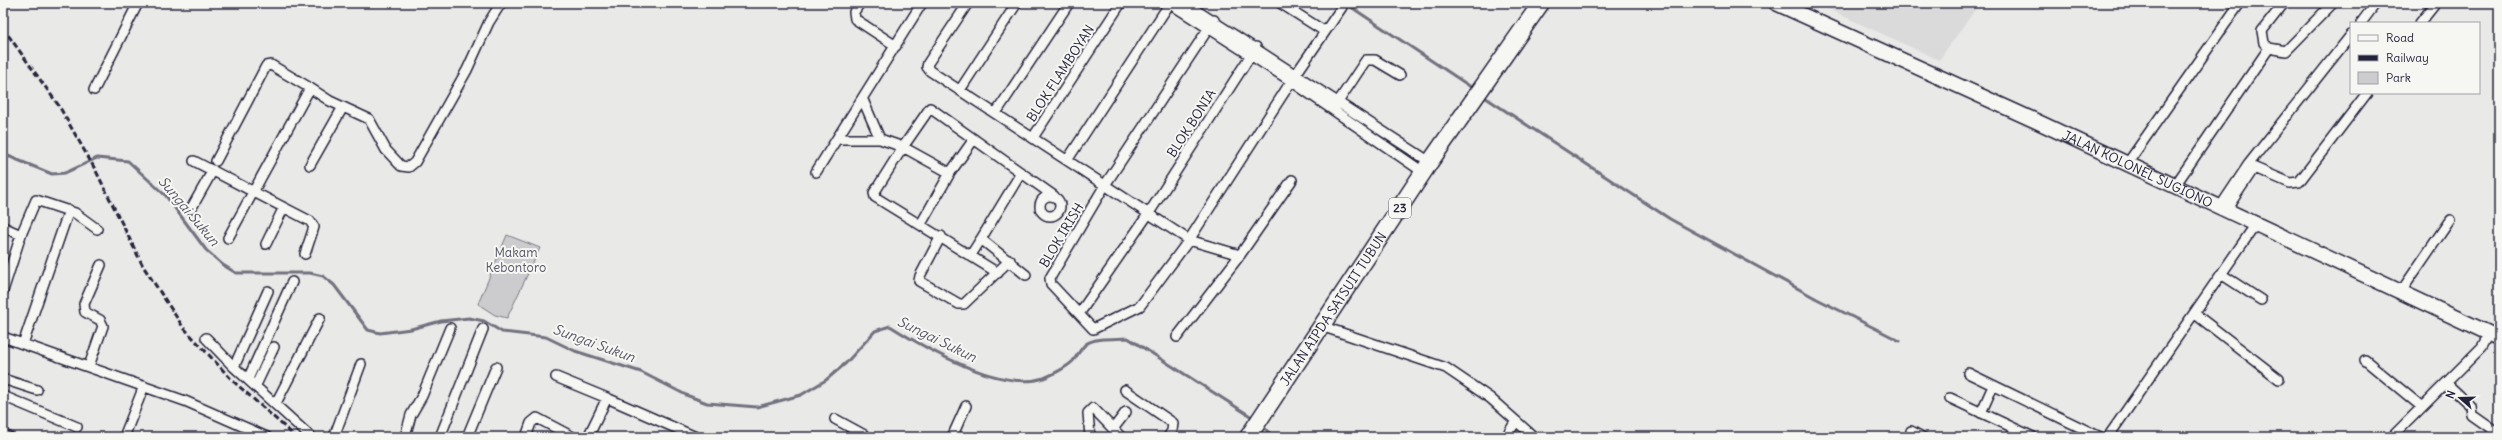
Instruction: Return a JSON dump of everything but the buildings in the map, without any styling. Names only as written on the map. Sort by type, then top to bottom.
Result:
[{"type":"highway","name":"JALAN AIPDA SATSUIT TUBUN","points":[[1249,435],[1427,167],[1541,3]]},
{"type":"main road","name":"JALAN KOLONEL SUGIONO","points":[[1776,3],[1910,63],[2494,336]]},
{"type":"street","points":[[94,90],[138,3]]},
{"type":"street","points":[[216,161],[266,66],[271,65],[343,107],[369,119],[386,150],[400,166],[409,167],[415,162],[467,70],[489,22],[501,3]]},
{"type":"street","points":[[860,3],[854,12],[855,19],[896,46]]},
{"type":"street","points":[[816,172],[922,3]]},
{"type":"street","points":[[968,3],[928,63],[928,68],[930,71],[1034,136],[1189,240],[1240,255]]},
{"type":"street","points":[[960,90],[1017,3]]},
{"type":"street","points":[[996,113],[1069,3]]},
{"type":"street","name":"BLOK FLAMBOYAN","points":[[1034,136],[1121,3]]},
{"type":"street","points":[[1068,159],[1170,3],[1208,29],[1253,51]]},
{"type":"street","points":[[1185,3],[1214,20],[1253,51],[1293,77],[1338,101],[1427,167]]},
{"type":"street","points":[[1280,3],[1324,31]]},
{"type":"street","points":[[2127,164],[2240,3]]},
{"type":"street","points":[[2284,3],[2262,31],[2262,37],[2269,48],[2286,51],[2333,3]]},
{"type":"street","points":[[2362,22],[2376,3]]},
{"type":"street","points":[[2421,22],[2436,3]]},
{"type":"street","points":[[1079,314],[1092,328],[1096,329],[1140,306],[1189,240],[1293,77],[1342,7]]},
{"type":"street","points":[[1105,185],[1214,20]]},
{"type":"street","points":[[2223,209],[2251,166],[2350,36]]},
{"type":"street","points":[[2174,187],[2269,48]]},
{"type":"street","name":"BLOK BONIA","points":[[1079,314],[1149,213],[1253,51]]},
{"type":"street","points":[[1333,109],[1366,60],[1375,60],[1400,75]]},
{"type":"street","points":[[1293,77],[1333,109],[1427,167]]},
{"type":"street","points":[[228,238],[310,88]]},
{"type":"street","points":[[2251,166],[2290,183],[2299,182],[2366,94]]},
{"type":"street","points":[[862,100],[880,139]]},
{"type":"street","points":[[310,165],[343,107]]},
{"type":"street","points":[[998,273],[941,236],[874,198],[874,193],[930,108],[1022,173],[1036,183],[1054,196],[1059,201],[1060,207],[1054,215],[1044,215],[1040,210],[1036,183]]},
{"type":"street","points":[[838,139],[880,139],[903,147],[950,173]]},
{"type":"street","points":[[921,224],[950,173],[974,139]]},
{"type":"street","points":[[194,161],[283,209],[310,221],[314,227],[305,254]]},
{"type":"street","points":[[191,209],[213,170]]},
{"type":"street","points":[[971,255],[1022,173]]},
{"type":"street","points":[[1177,337],[1240,255],[1292,180]]},
{"type":"street","name":"BLOK IRISH","points":[[1079,314],[1051,284],[1050,278],[1105,185]]},
{"type":"street","points":[[1040,203],[1047,196],[1054,196]]},
{"type":"street","points":[[3,291],[21,235],[36,200],[69,210],[97,228]]},
{"type":"street","points":[[266,244],[283,209]]},
{"type":"street","points":[[23,344],[69,210]]},
{"type":"street","points":[[2400,293],[2450,220]]},
{"type":"street","points":[[2108,437],[2195,314],[2256,224]]},
{"type":"street","points":[[3,228],[21,235]]},
{"type":"street","points":[[941,236],[920,276],[921,283],[962,304],[998,273],[1010,260]]},
{"type":"street","points":[[981,239],[1010,260],[1026,275]]},
{"type":"street","points":[[89,366],[103,326],[100,320],[85,312],[84,304],[101,265]]},
{"type":"street","points":[[2221,274],[2261,300]]},
{"type":"street","points":[[252,382],[292,282]]},
{"type":"street","points":[[234,367],[268,291]]},
{"type":"street","points":[[2195,314],[2279,379]]},
{"type":"street","points":[[276,403],[320,318]]},
{"type":"street","points":[[1321,326],[1446,368],[1477,388],[1534,437]]},
{"type":"street","points":[[404,437],[411,415],[422,396],[450,328]]},
{"type":"street","points":[[440,437],[483,329]]},
{"type":"street","points":[[2392,437],[2482,346],[2494,336]]},
{"type":"street","points":[[3,337],[144,386],[222,416],[268,437]]},
{"type":"street","points":[[206,338],[234,367],[276,403],[311,437]]},
{"type":"street","points":[[252,382],[274,347]]},
{"type":"street","points":[[2364,360],[2422,407]]},
{"type":"street","points":[[334,437],[361,364]]},
{"type":"street","points":[[467,437],[496,367]]},
{"type":"street","points":[[1968,373],[2100,437]]},
{"type":"street","points":[[556,377],[696,437]]},
{"type":"street","points":[[3,379],[37,390]]},
{"type":"street","points":[[2446,383],[2471,406],[2472,415],[2499,434]]},
{"type":"street","points":[[124,437],[144,386]]},
{"type":"street","points":[[1981,413],[1994,386]]},
{"type":"street","points":[[1125,390],[1173,423],[1172,431],[1168,437]]},
{"type":"street","points":[[3,396],[77,427]]},
{"type":"street","points":[[588,437],[607,398]]},
{"type":"street","points":[[1950,398],[2033,437]]},
{"type":"street","points":[[952,437],[966,406]]},
{"type":"street","points":[[1090,437],[1088,413],[1089,409],[1093,408],[1121,437]]},
{"type":"street","points":[[1113,429],[1126,412]]},
{"type":"street","points":[[526,437],[531,423],[537,418],[573,437]]},
{"type":"street","points":[[835,420],[867,437]]},
{"type":"street","points":[[1506,437],[1516,421]]},
{"type":"street","points":[[1911,431],[1922,437]]},
{"type":"street","points":[[3,435],[9,437]]},
{"type":"shaded area","points":[[1815,3],[1980,3],[1939,60]]},
{"type":"green space","name":"Makam Kebontoro","points":[[507,235],[540,248],[507,318],[495,315],[478,304]]},
{"type":"waterway","points":[[1345,3],[1471,87]]},
{"type":"waterway","points":[[1486,98],[1670,219],[1817,299],[1900,341]]},
{"type":"waterway","name":"Sungai Sukun","points":[[3,154],[52,174],[65,173],[97,158],[128,161],[166,196],[206,250],[223,265],[236,273],[310,273],[323,276],[334,285],[368,330],[380,333],[411,329],[441,321],[469,318],[484,321],[502,332],[546,337],[575,351],[641,372],[686,395],[707,403],[757,407],[801,395],[826,380],[846,363],[875,331],[890,326],[923,346],[964,366],[986,374],[1007,379],[1027,381],[1044,378],[1055,373],[1073,361],[1084,346],[1090,342],[1101,339],[1128,338],[1255,419]]},
{"type":"waterway","points":[[1262,426],[1274,437]]},
{"type":"railway","points":[[3,28],[59,106],[96,171],[143,266],[183,327],[233,381],[296,437]]}]
